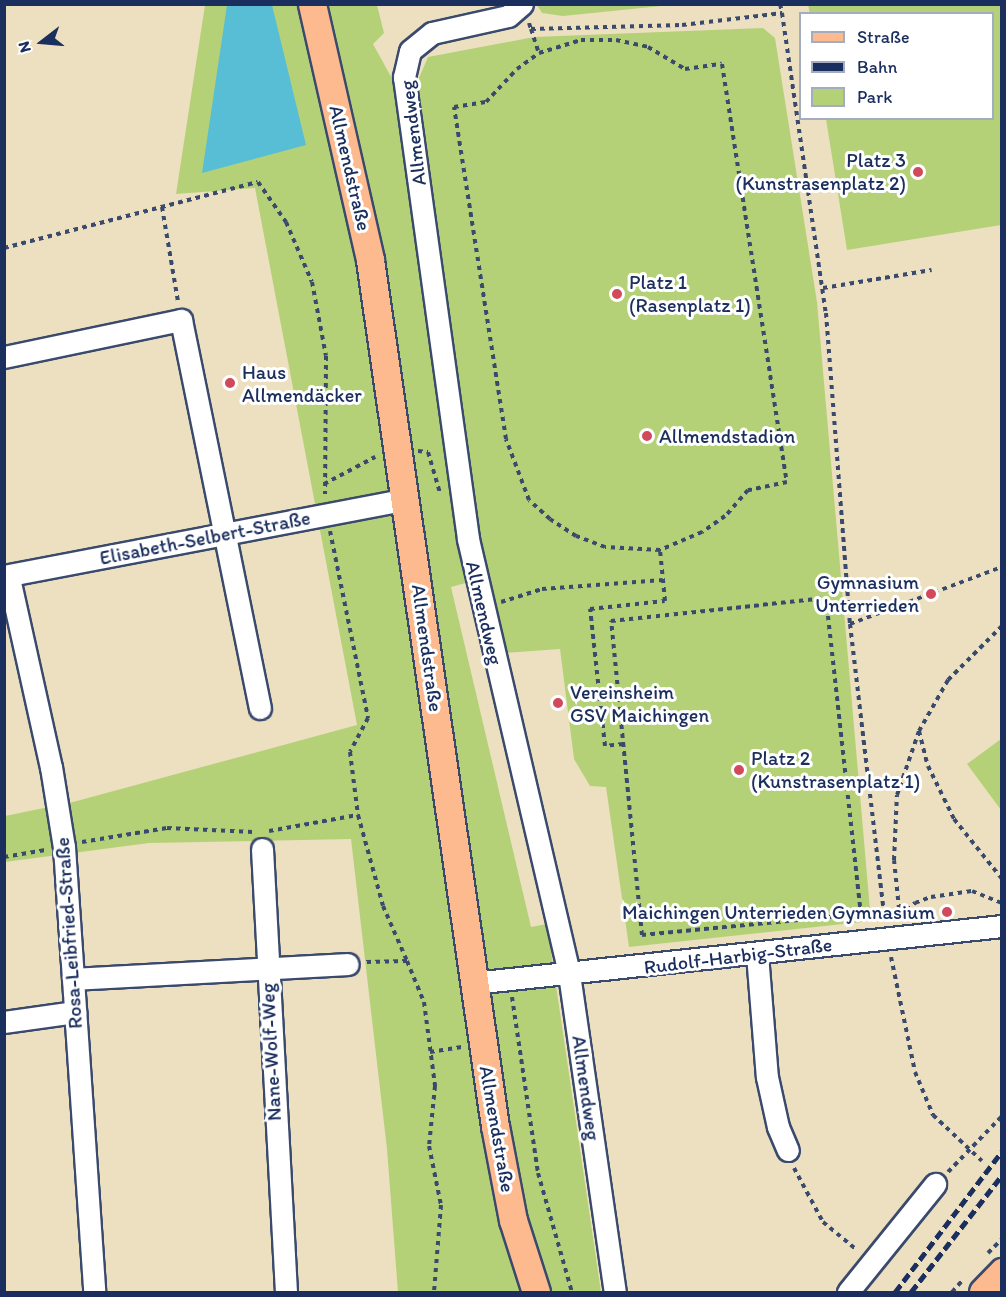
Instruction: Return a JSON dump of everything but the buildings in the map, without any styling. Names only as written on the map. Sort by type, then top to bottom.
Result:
[{"type":"main road","name":"Allmendstraße","points":[[312,4],[370,260],[503,1172],[536,1293]]},
{"type":"main road","points":[[983,1293],[1002,1272]]},
{"type":"street","name":"Allmendweg","points":[[524,9],[508,16],[432,33],[410,51],[404,77],[468,539],[569,974],[615,1293]]},
{"type":"street","points":[[4,357],[181,320],[222,535],[260,708]]},
{"type":"street","name":"Elisabeth-Selbert-Straße","points":[[7,577],[406,498]]},
{"type":"street","name":"Rosa-Leibfried-Straße","points":[[7,577],[61,822],[94,1293]]},
{"type":"street","points":[[262,849],[267,970],[348,964]]},
{"type":"street","name":"Rudolf-Harbig-Straße","points":[[474,983],[757,954],[895,930],[1002,926]]},
{"type":"street","points":[[757,954],[767,1077],[778,1127],[788,1150]]},
{"type":"street","name":"Nane-Wolf-Weg","points":[[73,980],[267,970],[286,1293]]},
{"type":"street","points":[[4,1022],[75,1012]]},
{"type":"street","points":[[848,1293],[935,1184]]},
{"type":"path","points":[[780,4],[823,288],[850,624],[915,1072],[933,1115],[968,1152],[982,1161]]},
{"type":"path","points":[[524,9],[539,53]]},
{"type":"path","points":[[531,29],[682,25],[782,13]]},
{"type":"path","points":[[580,40],[616,40],[648,48],[685,69],[722,64],[787,482],[748,490],[710,527],[660,550],[605,547],[576,536],[529,500],[511,462],[454,107],[486,102],[517,69],[539,53],[580,40]]},
{"type":"path","points":[[4,248],[258,182],[286,222],[312,282],[326,356],[324,484],[327,514],[368,718],[350,752],[358,816]]},
{"type":"path","points":[[162,207],[181,320]]},
{"type":"path","points":[[823,288],[932,270]]},
{"type":"path","points":[[324,484],[367,460]]},
{"type":"path","points":[[623,744],[605,746],[590,609],[665,601],[660,550]]},
{"type":"path","points":[[850,624],[1002,567]]},
{"type":"path","points":[[483,607],[542,589],[663,579]]},
{"type":"path","points":[[826,598],[861,914],[642,935],[623,744],[611,621],[826,598]]},
{"type":"path","points":[[895,930],[894,860],[897,795],[919,730],[948,680],[1002,626]]},
{"type":"path","points":[[919,730],[928,766],[954,819],[1002,879]]},
{"type":"path","points":[[895,930],[915,903],[931,897],[972,891],[1002,903]]},
{"type":"path","points":[[406,960],[424,1002],[435,1086],[429,1146],[441,1205],[434,1293]]},
{"type":"path","points":[[511,979],[538,1173],[572,1293]]},
{"type":"path","points":[[935,1184],[1002,1116]]},
{"type":"path","points":[[788,1150],[800,1185],[823,1222],[872,1262]]},
{"type":"green space","points":[[205,5],[377,5],[384,33],[373,44],[400,93],[454,519],[469,582],[451,587],[531,927],[547,924],[601,1292],[551,1292],[548,1287],[537,1292],[398,1292],[387,1149],[351,839],[149,843],[5,862],[5,816],[73,802],[357,725],[255,188],[176,194]]},
{"type":"green space","points":[[537,5],[671,5],[563,16],[542,13]]},
{"type":"green space","name":"Platz 3 (Kunstrasenplatz 2)","points":[[808,5],[1001,5],[1001,225],[847,250],[826,120],[994,120],[994,12],[810,12]]},
{"type":"green space","name":"Allmendstadion","points":[[763,28],[775,38],[817,302],[871,921],[629,947],[606,787],[590,786],[574,759],[560,649],[506,653],[485,569],[416,85],[428,57],[534,37]]},
{"type":"green space","points":[[1001,739],[1001,810],[967,764]]},
{"type":"water","points":[[227,5],[272,5],[306,145],[202,173]]},
{"type":"railway","points":[[895,1292],[1002,1151]]},
{"type":"railway","points":[[911,1292],[1002,1175]]},
{"type":"place","name":"Platz 3 (Kunstrasenplatz 2)","points":[[918,172]]},
{"type":"place","name":"Platz 1 (Rasenplatz 1)","points":[[617,294]]},
{"type":"place","name":"Haus Allmendäcker","points":[[230,383]]},
{"type":"place","name":"Allmendstadion","points":[[647,436]]},
{"type":"place","name":"Gymnasium Unterrieden","points":[[931,594]]},
{"type":"place","name":"Vereinsheim GSV Maichingen","points":[[558,703]]},
{"type":"place","name":"Platz 2 (Kunstrasenplatz 1)","points":[[739,770]]},
{"type":"place","name":"Maichingen Unterrieden Gymnasium","points":[[947,912]]}]
